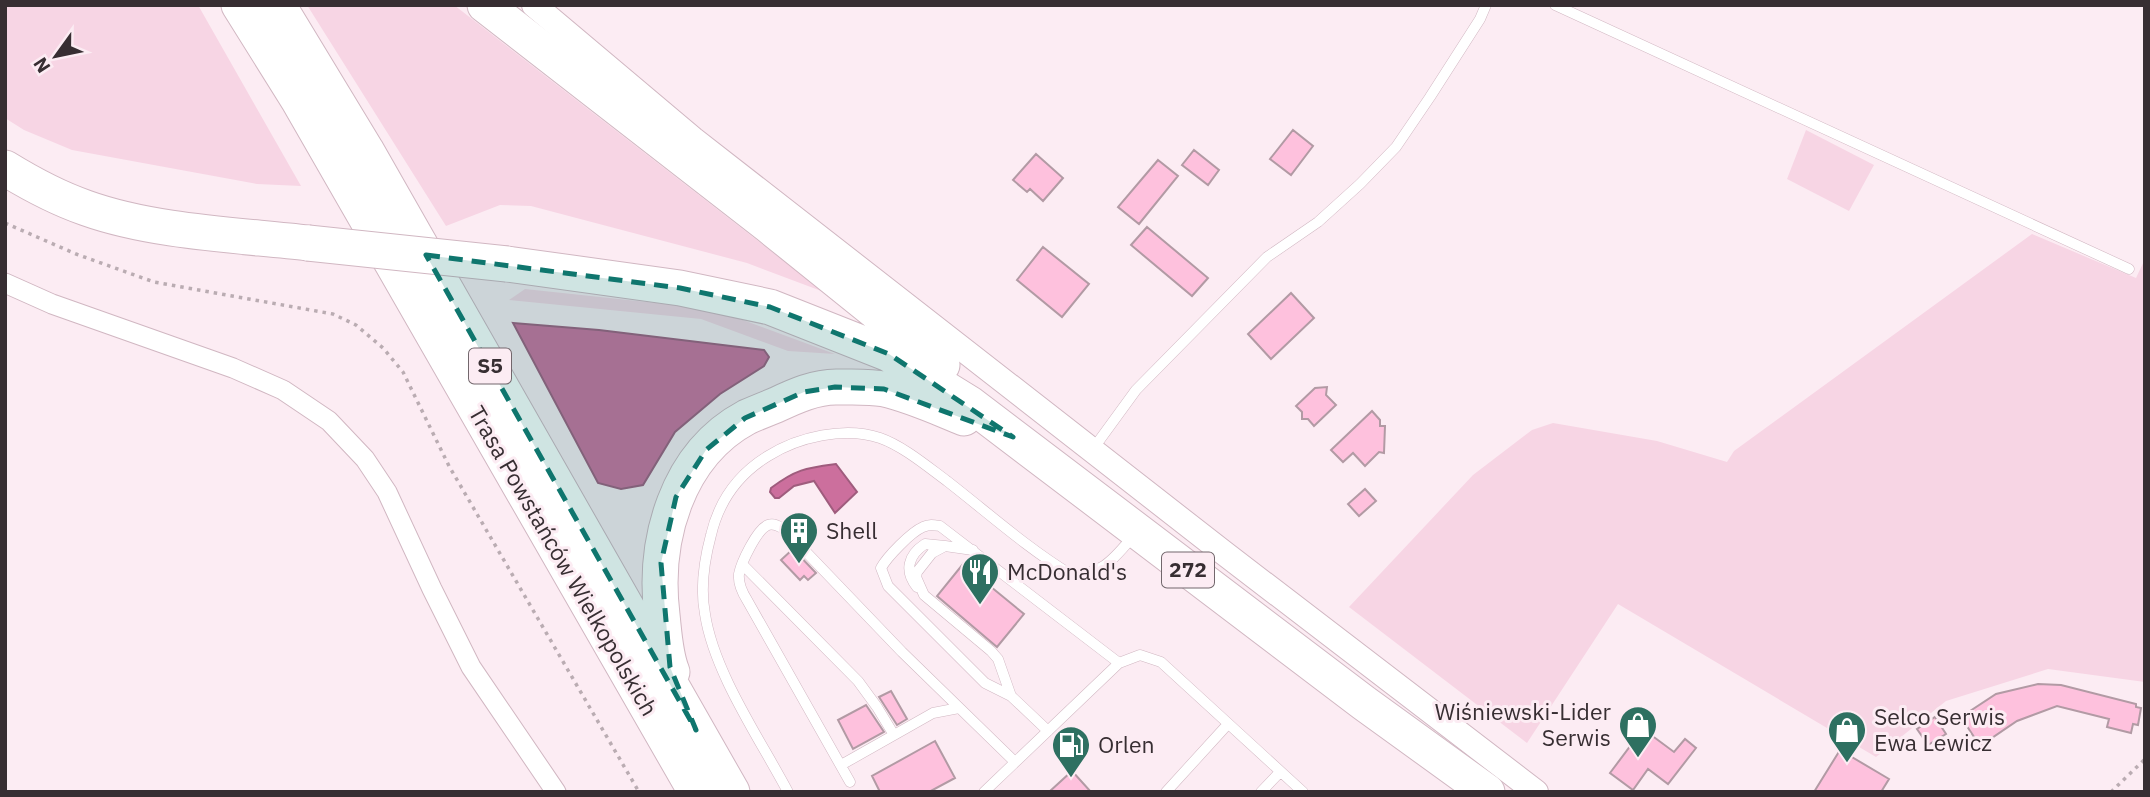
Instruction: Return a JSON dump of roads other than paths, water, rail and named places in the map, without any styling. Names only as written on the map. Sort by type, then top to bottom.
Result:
[{"type":"highway","name":"Trasa Powstańców Wielkopolskich","points":[[239,5],[299,101],[696,792]]},
{"type":"highway","name":"Trasa Powstańców Wielkopolskich","points":[[278,5],[359,139],[732,792]]},
{"type":"highway","points":[[485,5],[768,225],[981,396],[1013,437]]},
{"type":"highway","points":[[5,168],[55,196],[89,210],[134,221],[193,230],[507,264],[680,288],[770,307],[889,354],[970,404],[1013,437]]},
{"type":"highway","points":[[696,730],[670,667],[660,600],[661,563],[666,529],[676,497],[706,450],[744,418],[804,392],[835,387],[884,389],[1013,437]]},
{"type":"highway","name":"272","points":[[1013,437],[1364,704],[1487,792]]},
{"type":"street","points":[[534,5],[694,139],[1536,792]]},
{"type":"street","points":[[5,284],[233,368],[283,390],[329,421],[365,459],[387,492],[471,667],[556,792]]},
{"type":"lane","points":[[1092,450],[1136,390],[1267,257],[1318,222],[1396,147],[1486,5]]},
{"type":"lane","points":[[1555,5],[2129,269]]},
{"type":"lane","points":[[788,792],[727,680],[704,614],[706,553],[715,516],[732,485],[764,458],[781,448],[807,439],[844,433],[880,438],[924,463],[1070,574],[1085,575],[1098,571],[1137,531]]},
{"type":"lane","points":[[1048,731],[1011,696],[985,682],[888,586],[881,568],[885,561],[920,528],[933,524],[947,530],[1119,663]]},
{"type":"lane","points":[[850,782],[742,592],[739,573],[763,528],[773,525],[784,529],[902,652],[1015,762]]},
{"type":"lane","points":[[973,550],[925,544],[908,564],[909,576],[924,595],[991,651],[1001,667],[1011,696]]},
{"type":"lane","points":[[742,564],[858,681],[894,735]]},
{"type":"lane","points":[[984,792],[1119,663],[1140,655],[1161,662],[1303,792]]},
{"type":"lane","points":[[841,765],[933,713],[959,708]]},
{"type":"lane","points":[[1166,792],[1228,724]]},
{"type":"lane","points":[[1261,792],[1280,772]]},
{"type":"place","name":"Shell","points":[[799,565]]},
{"type":"place","name":"McDonald's","points":[[980,606]]},
{"type":"place","name":"Wiśniewski-Lider Serwis","points":[[1638,759]]},
{"type":"place","name":"Selco Serwis Ewa Lewicz","points":[[1847,764]]},
{"type":"place","name":"Orlen","points":[[1071,779]]}]
